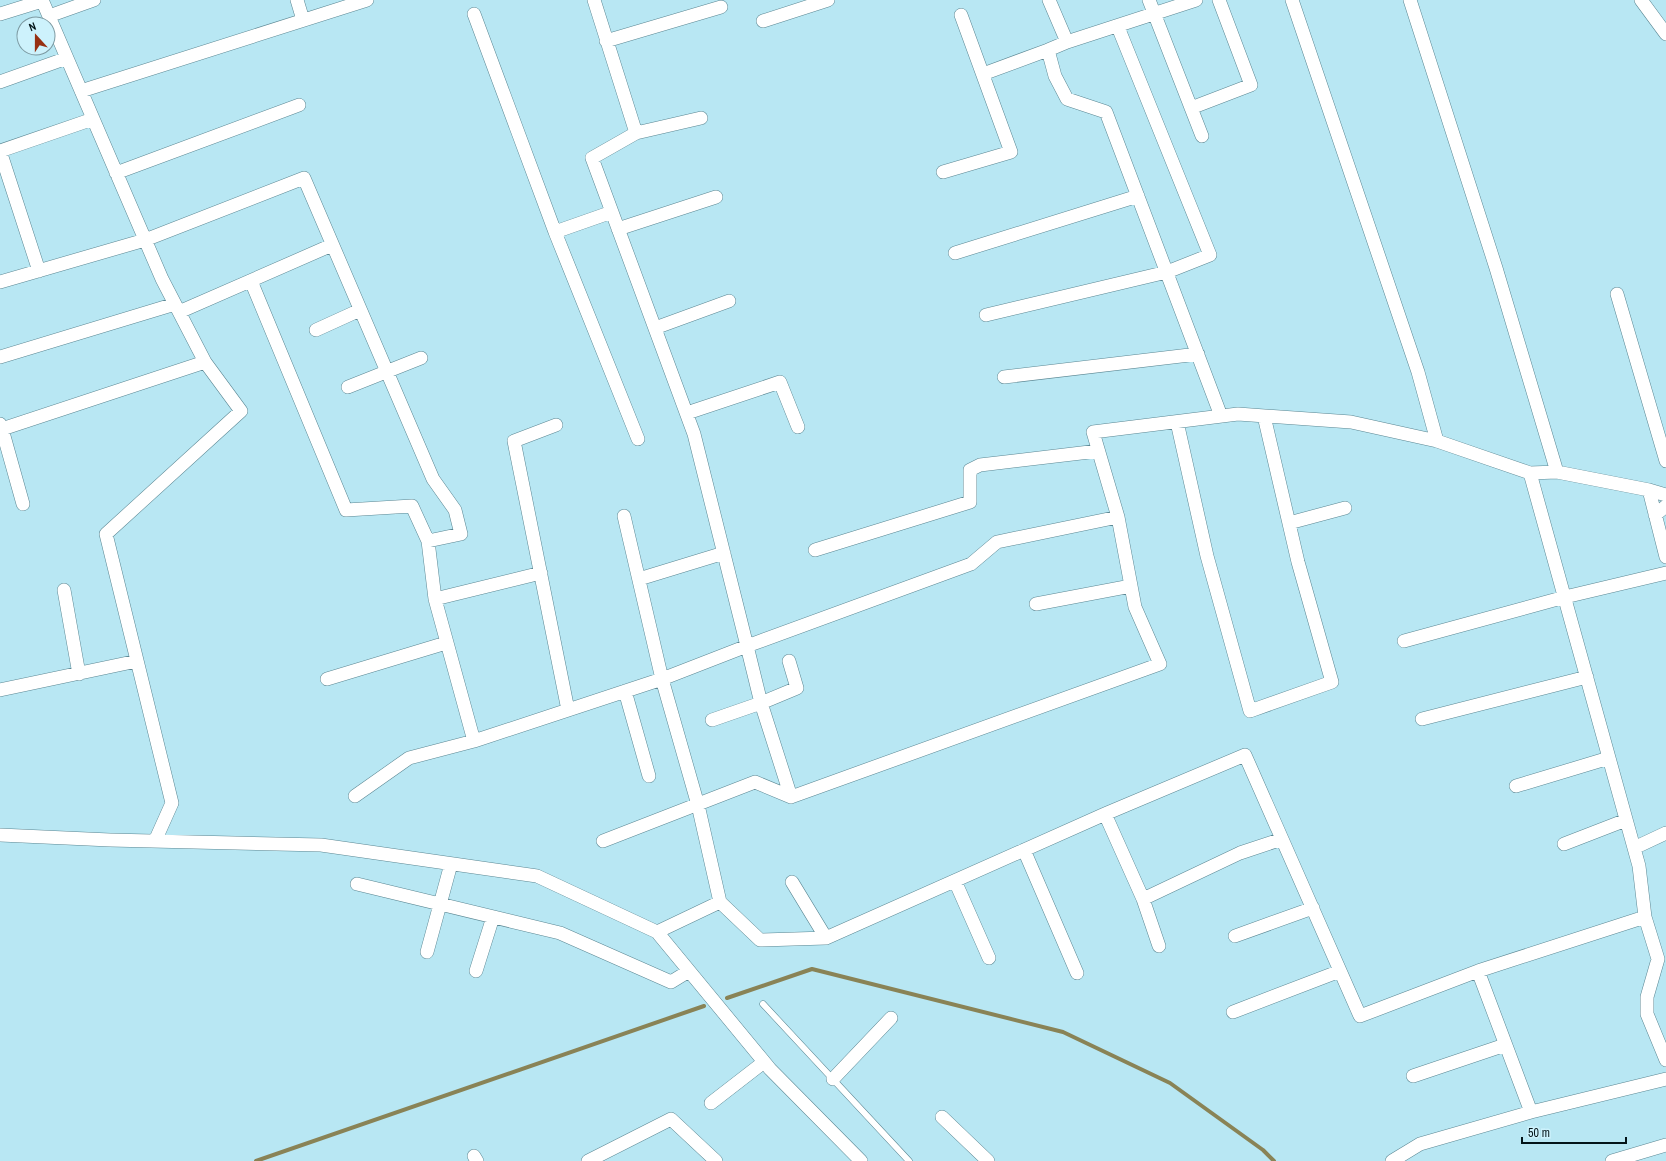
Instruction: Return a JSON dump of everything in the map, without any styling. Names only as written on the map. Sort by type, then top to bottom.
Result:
[{"type":"street","points":[[0,14],[42,1],[49,16],[94,0]]},
{"type":"street","points":[[297,0],[303,20]]},
{"type":"street","points":[[81,91],[367,0]]},
{"type":"street","points":[[594,0],[636,133]]},
{"type":"street","points":[[763,22],[828,0]]},
{"type":"street","points":[[1049,0],[1067,42]]},
{"type":"street","points":[[1149,0],[1202,136]]},
{"type":"street","points":[[983,74],[1067,42],[1118,27],[1196,0]]},
{"type":"street","points":[[1191,108],[1251,85],[1219,0]]},
{"type":"street","points":[[1292,0],[1418,372],[1437,441]]},
{"type":"street","points":[[1410,0],[1496,268],[1552,454],[1551,472]]},
{"type":"street","points":[[1641,0],[1666,34]]},
{"type":"street","points":[[606,40],[721,7]]},
{"type":"street","points":[[474,14],[556,232],[638,439]]},
{"type":"street","points":[[943,172],[1011,152],[961,16]]},
{"type":"street","points":[[986,315],[1167,272],[1210,255],[1118,27]]},
{"type":"street","points":[[56,32],[145,240],[177,308],[205,362],[241,411],[106,534],[172,803],[156,841]]},
{"type":"street","points":[[1048,50],[1055,76],[1067,99],[1106,112],[1221,416]]},
{"type":"street","points":[[0,82],[67,58]]},
{"type":"street","points":[[116,173],[299,105]]},
{"type":"street","points":[[700,118],[636,133],[592,158],[694,434],[761,703],[791,797]]},
{"type":"street","points":[[39,271],[0,151],[93,119]]},
{"type":"street","points":[[0,282],[145,240],[304,178],[433,479],[455,510],[461,534],[428,541]]},
{"type":"street","points":[[954,253],[1138,196]]},
{"type":"street","points":[[618,229],[716,197]]},
{"type":"street","points":[[556,232],[612,212]]},
{"type":"street","points":[[0,357],[177,308],[251,281],[332,245]]},
{"type":"street","points":[[251,281],[346,510],[412,506],[428,541],[434,599],[474,741]]},
{"type":"street","points":[[1617,294],[1666,460]]},
{"type":"street","points":[[655,328],[729,300]]},
{"type":"street","points":[[316,330],[360,310]]},
{"type":"street","points":[[1004,377],[1198,354]]},
{"type":"street","points":[[348,387],[421,358]]},
{"type":"street","points":[[23,504],[1,428],[205,362]]},
{"type":"street","points":[[687,413],[780,382],[798,428]]},
{"type":"street","points":[[603,841],[755,782],[791,797],[1160,664],[1135,607],[1118,517],[1093,432],[1238,414],[1351,422],[1437,441],[1530,473],[1551,472],[1648,490],[1666,495]]},
{"type":"street","points":[[1177,422],[1207,556],[1250,711],[1332,682],[1289,523],[1264,416]]},
{"type":"street","points":[[556,425],[514,441],[568,710]]},
{"type":"street","points":[[816,550],[970,502],[970,470],[980,465],[1098,451]]},
{"type":"street","points":[[1530,473],[1566,597],[1639,866],[1645,917],[1658,959],[1647,997],[1647,1014],[1666,1060]]},
{"type":"street","points":[[1648,490],[1666,557]]},
{"type":"street","points":[[1655,514],[1666,506]]},
{"type":"street","points":[[1289,523],[1345,508]]},
{"type":"street","points":[[624,516],[662,679],[698,805],[720,902],[760,940],[826,938],[1105,814],[1245,754],[1360,1016],[1478,971],[1645,917]]},
{"type":"street","points":[[355,796],[409,758],[474,741],[662,679],[747,646],[972,564],[997,542],[1118,517]]},
{"type":"street","points":[[639,579],[724,553]]},
{"type":"street","points":[[1404,641],[1566,597],[1666,572]]},
{"type":"street","points":[[434,599],[541,573]]},
{"type":"street","points":[[1036,604],[1131,586]]},
{"type":"street","points":[[64,590],[79,674]]},
{"type":"street","points":[[327,679],[446,643]]},
{"type":"street","points":[[0,690],[137,661]]},
{"type":"street","points":[[712,720],[761,703],[797,688],[789,661]]},
{"type":"street","points":[[1422,718],[1587,677]]},
{"type":"street","points":[[625,691],[649,776]]},
{"type":"street","points":[[1516,786],[1609,758]]},
{"type":"street","points":[[1105,814],[1143,899],[1159,946]]},
{"type":"street","points":[[1564,844],[1626,820]]},
{"type":"street","points":[[1634,848],[1666,833]]},
{"type":"street","points":[[0,835],[321,845],[537,876],[657,932],[764,1062],[861,1161]]},
{"type":"street","points":[[1143,899],[1240,853],[1282,839]]},
{"type":"street","points":[[1024,850],[1077,973]]},
{"type":"street","points":[[427,952],[451,864]]},
{"type":"street","points":[[955,881],[989,958]]},
{"type":"street","points":[[792,882],[826,938]]},
{"type":"street","points":[[357,884],[560,933],[671,982],[689,971]]},
{"type":"street","points":[[657,932],[720,902]]},
{"type":"street","points":[[1235,936],[1313,908]]},
{"type":"street","points":[[476,971],[493,917]]},
{"type":"street","points":[[1233,1012],[1340,971]]},
{"type":"street","points":[[1478,971],[1531,1112]]},
{"type":"street","points":[[833,1079],[891,1018]]},
{"type":"street","points":[[1413,1076],[1506,1045]]},
{"type":"street","points":[[711,1103],[764,1062]]},
{"type":"street","points":[[1392,1161],[1420,1144],[1531,1112],[1666,1079]]},
{"type":"street","points":[[942,1117],[988,1161]]},
{"type":"street","points":[[588,1161],[671,1119],[716,1161]]},
{"type":"street","points":[[1614,1161],[1666,1145]]},
{"type":"lane","points":[[763,1004],[909,1161]]},
{"type":"waterway","points":[[727,998],[812,969],[1063,1032],[1170,1083],[1263,1150],[1274,1161]]},
{"type":"waterway","points":[[256,1161],[704,1006]]}]
